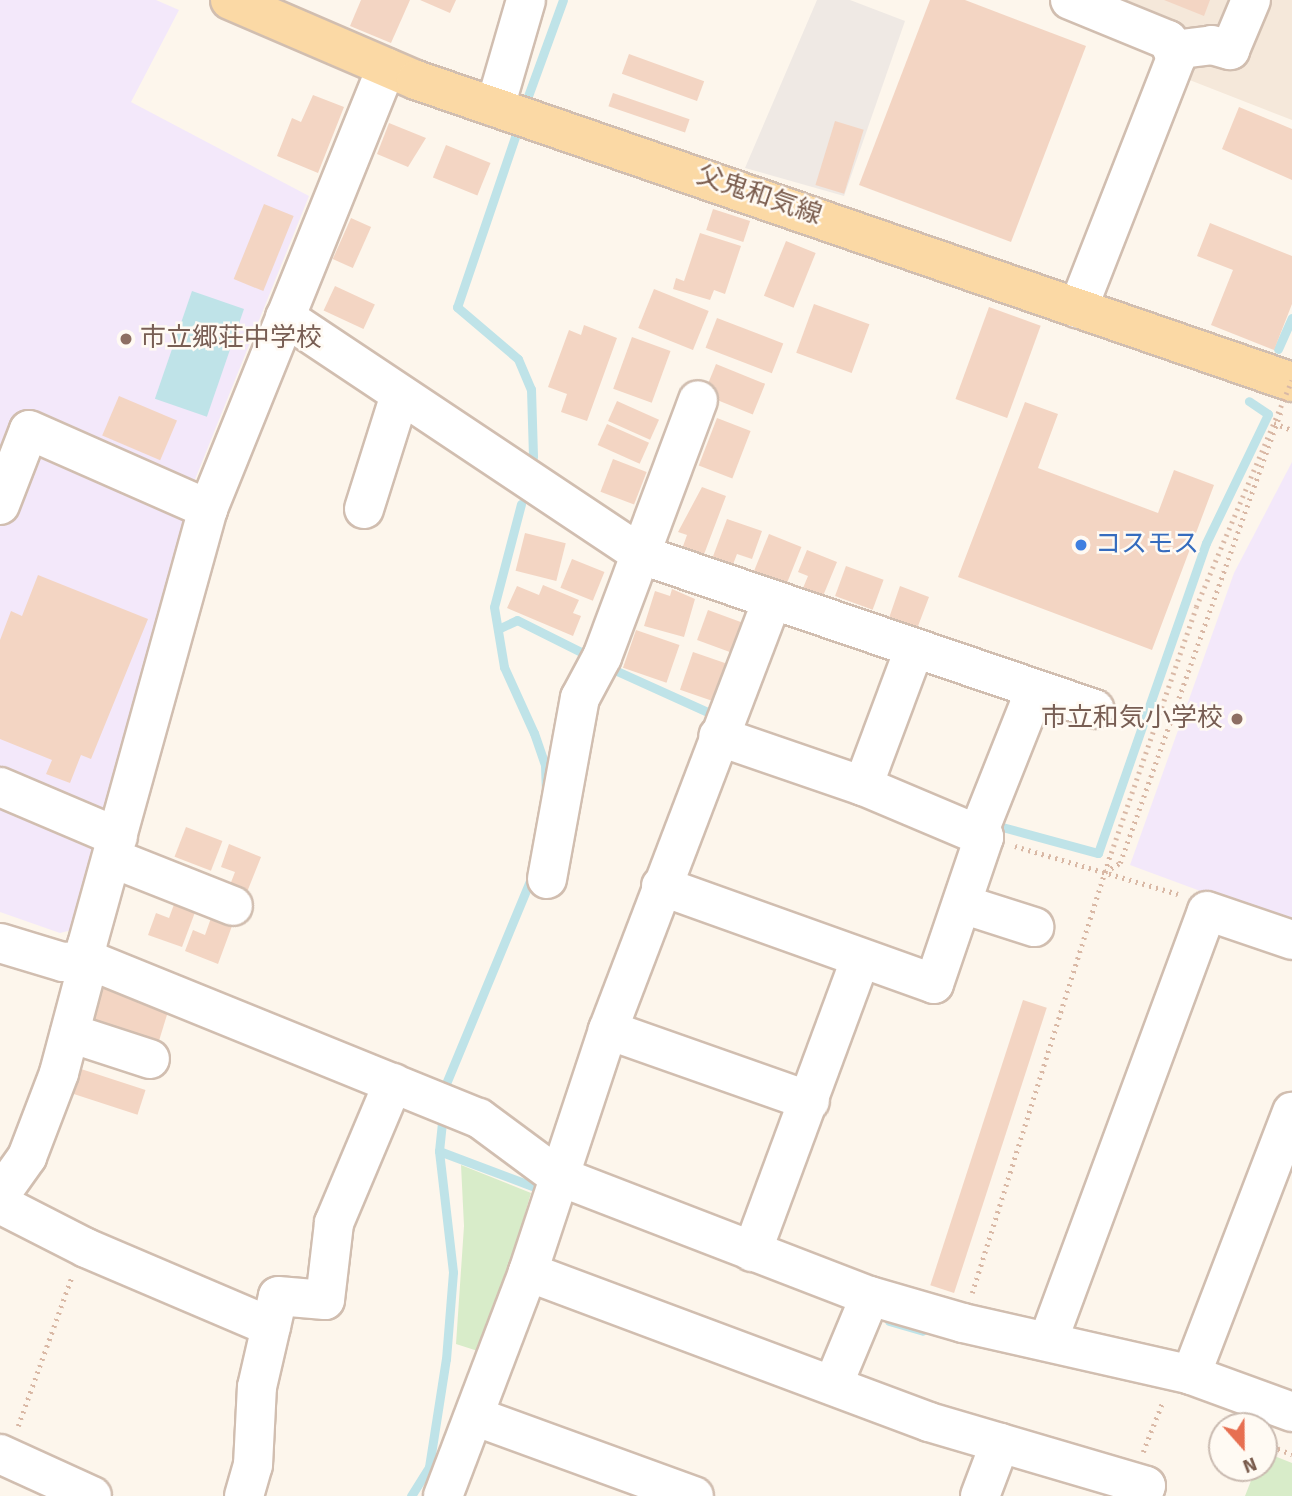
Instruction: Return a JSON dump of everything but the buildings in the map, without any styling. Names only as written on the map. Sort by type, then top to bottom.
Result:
[{"type":"main road","name":"父鬼和気線","points":[[230,0],[386,68],[1078,308],[1290,388]]},
{"type":"street","points":[[495,107],[526,0]]},
{"type":"street","points":[[1173,50],[1212,45],[1230,50],[1251,0]]},
{"type":"street","points":[[1078,308],[1176,58],[1168,40],[1089,4]]},
{"type":"street","points":[[0,1195],[41,1128],[89,960],[87,945],[208,509],[386,68]]},
{"type":"street","points":[[285,317],[642,555],[913,652],[1094,709]]},
{"type":"street","points":[[364,509],[400,395]]},
{"type":"street","points":[[547,879],[580,698],[600,662],[698,400]]},
{"type":"street","points":[[0,505],[29,430],[208,509]]},
{"type":"street","points":[[443,1496],[528,1272],[556,1175],[608,1030],[772,600]]},
{"type":"street","points":[[866,778],[913,652]]},
{"type":"street","points":[[661,886],[860,960],[934,984],[962,904],[984,826],[1035,690]]},
{"type":"street","points":[[718,736],[866,778],[984,826]]},
{"type":"street","points":[[0,787],[233,906]]},
{"type":"street","points":[[962,904],[1034,927]]},
{"type":"street","points":[[1048,1341],[1207,911],[1292,940]]},
{"type":"street","points":[[0,943],[63,962],[89,960],[479,1118],[556,1175],[752,1251],[866,1306],[1048,1341],[1191,1375],[1292,1412]]},
{"type":"street","points":[[752,1251],[810,1101],[860,960]]},
{"type":"street","points":[[608,1030],[810,1101]]},
{"type":"street","points":[[69,1033],[150,1059]]},
{"type":"street","points":[[244,1496],[253,1465],[257,1387],[278,1296],[325,1300],[334,1223],[393,1083]]},
{"type":"street","points":[[1191,1375],[1292,1112]]},
{"type":"street","points":[[0,1204],[86,1248],[271,1328]]},
{"type":"street","points":[[528,1272],[833,1385],[1137,1489]]},
{"type":"street","points":[[833,1385],[866,1306]]},
{"type":"street","points":[[474,1416],[694,1496]]},
{"type":"street","points":[[980,1496],[1000,1443]]},
{"type":"street","points":[[4,1455],[92,1496]]},
{"type":"path","points":[[968,1303],[1111,853],[1196,607],[1290,388]]},
{"type":"path","points":[[1105,872],[1120,863],[1290,388]]},
{"type":"path","points":[[1274,423],[1292,430]]},
{"type":"path","points":[[984,826],[1105,872],[1194,900],[1207,911]]},
{"type":"path","points":[[4,1455],[61,1299],[86,1248]]},
{"type":"path","points":[[1137,1489],[1163,1400]]},
{"type":"shaded area","name":"市立郷荘中学校","points":[[0,0],[156,0],[179,10],[131,102],[309,196],[194,482],[76,929],[60,933],[0,912]]},
{"type":"shaded area","points":[[817,0],[850,0],[905,21],[844,196],[745,168]]},
{"type":"shaded area","points":[[1113,0],[1292,0],[1292,120],[1187,79],[1205,35]]},
{"type":"shaded area","name":"市立和気小学校","points":[[1292,462],[1292,925],[1130,865],[1234,573]]},
{"type":"green space","points":[[461,1165],[531,1193],[484,1353],[456,1344],[464,1226]]},
{"type":"green space","points":[[1278,1458],[1292,1463],[1292,1496],[1245,1496],[1250,1482],[1278,1482]]},
{"type":"water","points":[[192,291],[244,309],[207,417],[155,399]]},
{"type":"waterway","points":[[528,96],[563,0]]},
{"type":"waterway","points":[[517,131],[457,307],[518,359],[531,389],[533,457]]},
{"type":"waterway","points":[[1278,349],[1292,318]]},
{"type":"waterway","points":[[991,824],[1098,853],[1206,543],[1268,414],[1249,401]]},
{"type":"waterway","points":[[521,504],[494,607],[504,667],[534,733],[545,765],[546,788]]},
{"type":"waterway","points":[[498,629],[517,620],[593,658]]},
{"type":"waterway","points":[[608,667],[710,713]]},
{"type":"waterway","points":[[445,1086],[533,874]]},
{"type":"waterway","points":[[411,1496],[429,1467],[446,1359],[453,1272],[439,1151],[443,1115]]},
{"type":"waterway","points":[[439,1151],[535,1187]]},
{"type":"waterway","points":[[889,1321],[923,1331]]},
{"type":"place","name":"市立郷荘中学校","points":[[126,339]]},
{"type":"place","name":"コスモス","points":[[1081,545]]},
{"type":"place","name":"市立和気小学校","points":[[1237,719]]}]
